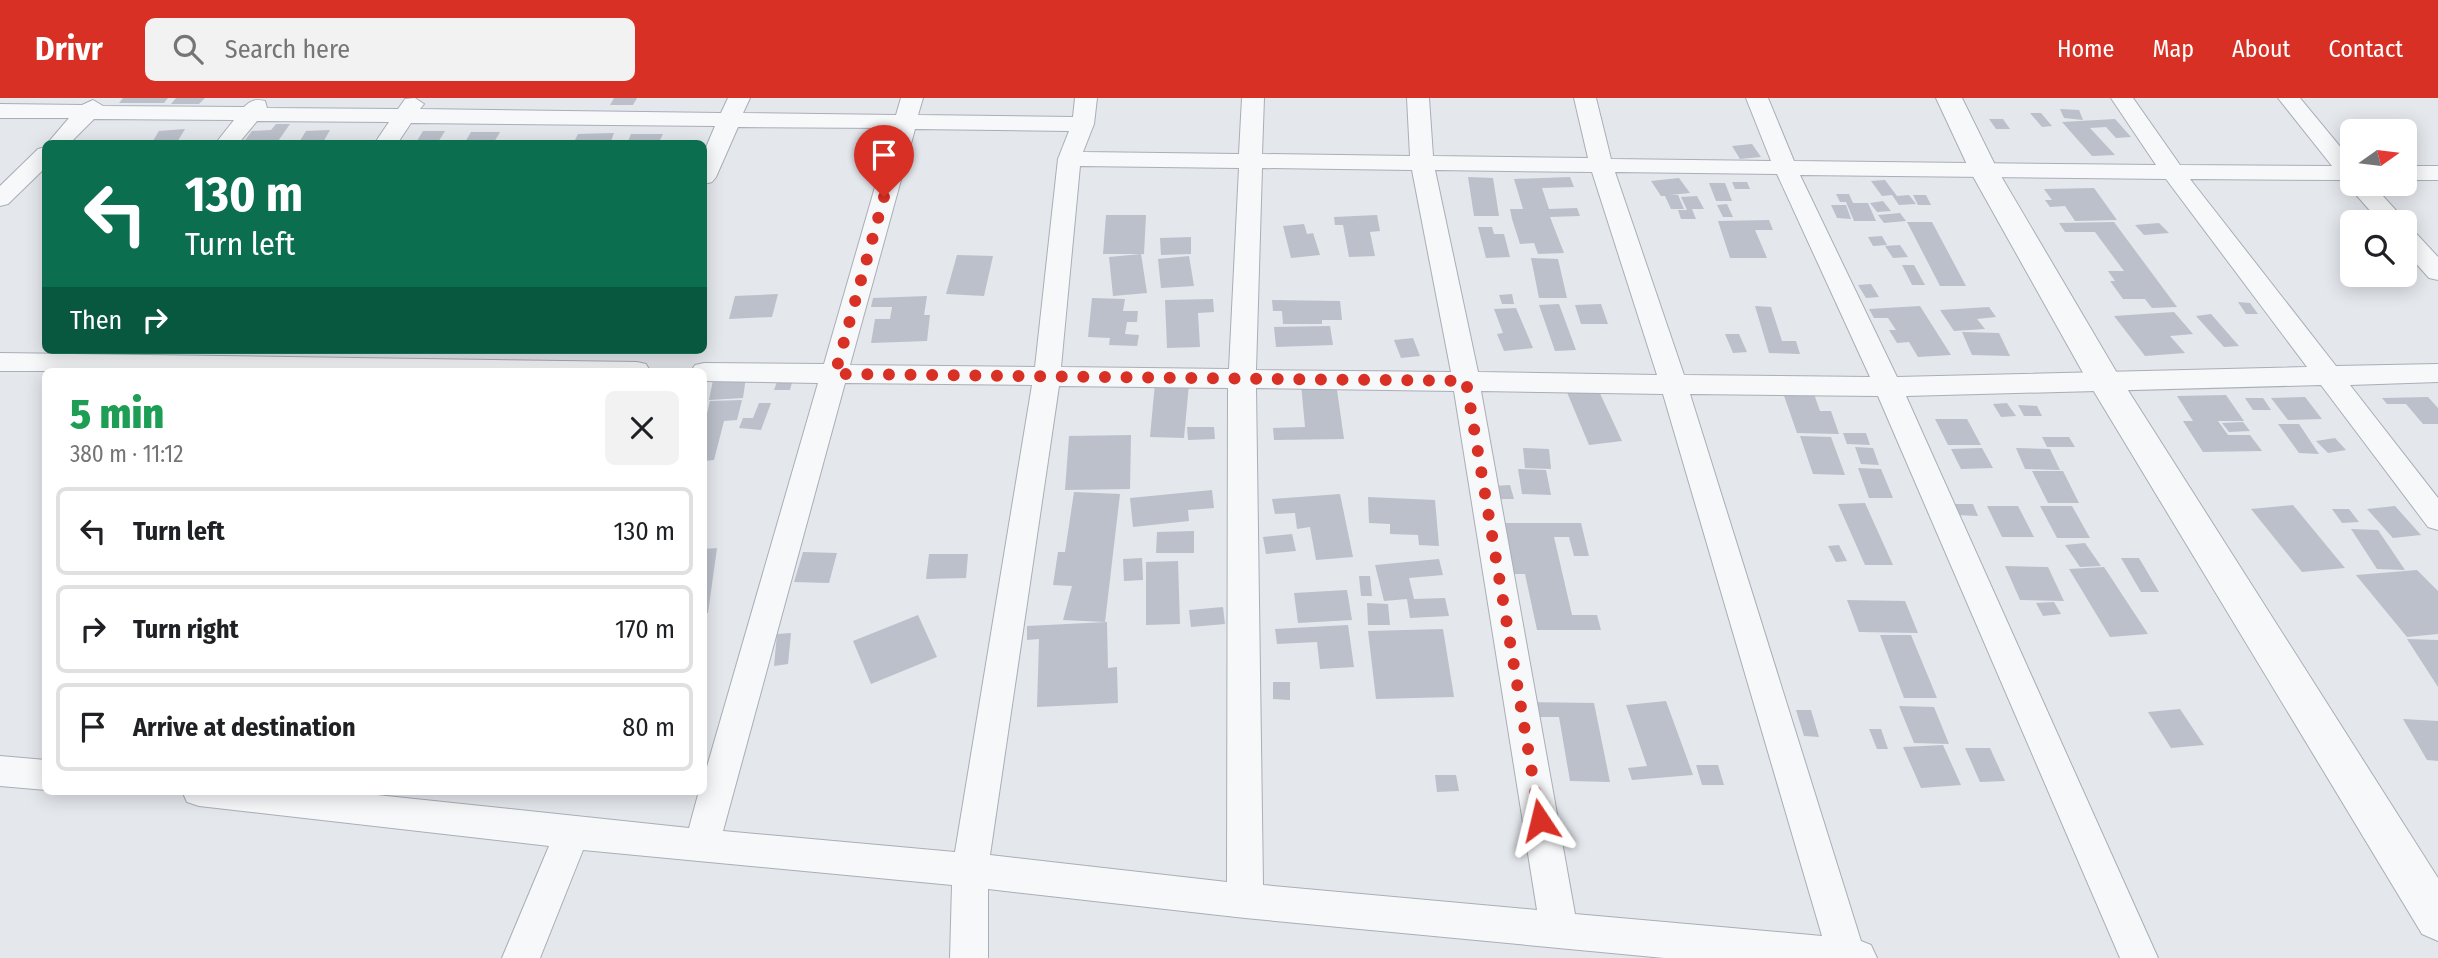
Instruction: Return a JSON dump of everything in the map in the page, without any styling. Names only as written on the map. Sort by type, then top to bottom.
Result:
[{"type":"street","points":[[388,140],[418,98]]},
{"type":"street","points":[[549,140],[574,98]]},
{"type":"street","points":[[707,170],[739,98]]},
{"type":"street","points":[[969,958],[970,870],[1047,376],[1069,159],[1083,124],[1086,98]]},
{"type":"street","points":[[1245,901],[1242,376],[1253,98]]},
{"type":"street","points":[[1418,98],[1422,162],[1466,381],[1559,930]]},
{"type":"street","points":[[277,795],[432,803],[572,833],[702,843],[1245,901],[1559,930],[1664,949],[1852,957],[1601,165],[1586,98]]},
{"type":"street","points":[[1757,98],[1786,170],[1888,387],[2139,958]]},
{"type":"street","points":[[1948,98],[1983,172],[2104,380],[2438,919]]},
{"type":"street","points":[[2122,98],[2173,172],[2438,519]]},
{"type":"street","points":[[2289,98],[2340,161]]},
{"type":"street","points":[[0,111],[94,106],[257,107],[405,117],[729,120],[908,110],[1083,124]]},
{"type":"street","points":[[60,140],[94,106]]},
{"type":"street","points":[[229,140],[257,107]]},
{"type":"street","points":[[702,843],[908,110]]},
{"type":"street","points":[[0,199],[42,158]]},
{"type":"street","points":[[1069,159],[1422,162],[1786,170],[2173,172],[2340,177]]},
{"type":"street","points":[[2417,173],[2438,173]]},
{"type":"street","points":[[2370,196],[2382,210]]},
{"type":"street","points":[[2417,249],[2438,272]]},
{"type":"street","points":[[0,362],[46,357],[225,358],[543,368]]},
{"type":"street","points":[[707,372],[1242,376],[1888,387],[2438,373]]},
{"type":"street","points":[[0,771],[42,775]]},
{"type":"street","points":[[521,958],[572,833]]},
{"type":"building","points":[[123,98],[168,98],[164,103],[119,103]]},
{"type":"building","points":[[176,98],[205,98],[199,104],[171,104]]},
{"type":"building","points":[[614,98],[637,98],[633,105],[610,105]]},
{"type":"building","points":[[2060,109],[2079,110],[2083,120],[2064,118]]},
{"type":"building","points":[[2030,113],[2041,113],[2052,126],[2042,127]]},
{"type":"building","points":[[1989,119],[2003,119],[2010,129],[1996,129]]},
{"type":"building","points":[[2115,119],[2131,137],[2116,138],[2106,127],[2090,128],[2115,155],[2092,156],[2062,122]]},
{"type":"building","points":[[276,124],[290,124],[279,140],[245,140],[252,131],[271,130]]},
{"type":"building","points":[[185,129],[178,140],[153,140],[159,131]]},
{"type":"building","points":[[330,130],[324,140],[300,140],[306,131]]},
{"type":"building","points":[[423,131],[445,131],[439,140],[417,140]]},
{"type":"building","points":[[471,132],[500,132],[495,140],[466,140]]},
{"type":"building","points":[[614,133],[611,140],[575,140],[578,134]]},
{"type":"building","points":[[631,134],[663,134],[660,140],[629,140]]},
{"type":"building","points":[[1752,144],[1761,157],[1740,159],[1732,146]]},
{"type":"building","points":[[1468,177],[1493,178],[1499,216],[1474,216]]},
{"type":"building","points":[[1570,177],[1574,187],[1542,188],[1549,209],[1577,208],[1580,216],[1550,217],[1564,253],[1538,254],[1534,243],[1520,244],[1510,209],[1523,209],[1514,179]]},
{"type":"building","points":[[1679,178],[1690,193],[1670,195],[1678,195],[1684,209],[1671,209],[1665,196],[1661,196],[1651,181]]},
{"type":"building","points":[[1885,180],[1897,196],[1909,195],[1916,204],[1899,205],[1892,195],[1882,196],[1871,181]]},
{"type":"building","points":[[1732,182],[1747,182],[1750,189],[1735,189]]},
{"type":"building","points":[[1709,183],[1725,183],[1732,201],[1716,201]]},
{"type":"building","points":[[2094,188],[2117,220],[2075,221],[2065,206],[2050,207],[2045,200],[2052,200],[2044,189]]},
{"type":"building","points":[[1836,194],[1849,194],[1853,203],[1868,203],[1876,221],[1854,221],[1846,202],[1840,202]]},
{"type":"building","points":[[1913,195],[1926,195],[1931,205],[1918,205]]},
{"type":"building","points":[[1697,196],[1704,209],[1692,209],[1696,219],[1681,219],[1678,210],[1687,210],[1681,197]]},
{"type":"building","points":[[1883,201],[1891,211],[1877,212],[1870,203]]},
{"type":"building","points":[[1727,204],[1733,217],[1723,217],[1717,205]]},
{"type":"building","points":[[1831,205],[1846,205],[1851,219],[1837,218]]},
{"type":"building","points":[[1900,213],[1906,221],[1884,223],[1878,215]]},
{"type":"building","points":[[1106,215],[1146,215],[1144,254],[1103,254]]},
{"type":"building","points":[[1377,215],[1380,231],[1370,232],[1375,256],[1349,257],[1343,225],[1335,225],[1334,217]]},
{"type":"building","points":[[1769,220],[1773,230],[1755,230],[1767,258],[1730,258],[1718,221]]},
{"type":"building","points":[[1907,222],[1932,222],[1966,286],[1940,286]]},
{"type":"building","points":[[2114,222],[2177,307],[2152,308],[2145,299],[2123,299],[2110,281],[2115,281],[2108,271],[2124,271],[2095,232],[2065,232],[2059,223]]},
{"type":"building","points":[[2159,223],[2169,233],[2144,235],[2135,225]]},
{"type":"building","points":[[1304,224],[1307,234],[1313,233],[1320,255],[1291,258],[1283,226]]},
{"type":"building","points":[[1478,227],[1492,227],[1494,234],[1504,234],[1510,257],[1486,258]]},
{"type":"building","points":[[1882,236],[1887,245],[1873,246],[1868,237]]},
{"type":"building","points":[[1191,237],[1191,254],[1161,255],[1160,238]]},
{"type":"building","points":[[1900,245],[1908,257],[1893,258],[1885,246]]},
{"type":"building","points":[[1141,254],[1147,293],[1113,296],[1109,257]]},
{"type":"building","points":[[957,255],[993,256],[984,296],[946,294]]},
{"type":"building","points":[[1189,256],[1194,286],[1161,288],[1158,259]]},
{"type":"building","points":[[1531,258],[1558,259],[1567,298],[1539,298]]},
{"type":"building","points":[[1902,265],[1914,265],[1925,285],[1912,285]]},
{"type":"building","points":[[1871,284],[1879,297],[1866,298],[1858,285]]},
{"type":"building","points":[[778,294],[772,317],[729,319],[735,296]]},
{"type":"building","points":[[1512,294],[1514,304],[1502,304],[1499,295]]},
{"type":"building","points":[[927,296],[924,315],[930,315],[927,341],[871,343],[875,319],[890,319],[892,307],[871,307],[873,298]]},
{"type":"building","points":[[1092,298],[1125,299],[1123,311],[1138,311],[1137,322],[1127,322],[1125,334],[1139,335],[1137,346],[1109,345],[1110,338],[1088,337]]},
{"type":"building","points":[[1213,299],[1214,312],[1198,313],[1200,347],[1167,348],[1165,300]]},
{"type":"building","points":[[1272,300],[1340,301],[1342,320],[1322,320],[1322,324],[1283,324],[1282,311],[1273,311]]},
{"type":"building","points":[[2238,302],[2250,303],[2258,314],[2246,314]]},
{"type":"building","points":[[1559,304],[1576,350],[1555,351],[1539,305]]},
{"type":"building","points":[[1601,304],[1608,324],[1581,324],[1575,305]]},
{"type":"building","points":[[1755,306],[1771,307],[1782,341],[1796,341],[1800,354],[1769,353]]},
{"type":"building","points":[[1920,306],[1951,355],[1918,357],[1909,342],[1897,343],[1889,330],[1896,330],[1888,318],[1874,318],[1869,309]]},
{"type":"building","points":[[1989,307],[1996,317],[1977,319],[1985,329],[1954,331],[1940,310]]},
{"type":"building","points":[[1516,308],[1533,348],[1504,351],[1497,334],[1503,333],[1494,309]]},
{"type":"building","points":[[2174,312],[2193,334],[2170,336],[2185,353],[2145,356],[2114,316]]},
{"type":"building","points":[[2211,314],[2239,346],[2224,347],[2196,316]]},
{"type":"building","points":[[1330,326],[1333,345],[1276,347],[1274,327]]},
{"type":"building","points":[[1962,332],[1999,333],[2010,356],[1972,355]]},
{"type":"building","points":[[1725,334],[1739,334],[1747,352],[1733,353]]},
{"type":"building","points":[[1413,338],[1420,356],[1401,358],[1394,340]]},
{"type":"building","points":[[746,377],[743,398],[709,400],[713,380]]},
{"type":"building","points":[[778,379],[793,379],[790,390],[774,390]]},
{"type":"building","points":[[1155,383],[1189,384],[1184,438],[1150,437]]},
{"type":"building","points":[[1336,383],[1344,439],[1274,440],[1273,428],[1305,427],[1301,384]]},
{"type":"building","points":[[1597,387],[1622,441],[1589,445],[1566,390]]},
{"type":"building","points":[[1782,390],[1813,391],[1820,411],[1831,411],[1839,434],[1797,433]]},
{"type":"building","points":[[2226,395],[2244,421],[2218,421],[2228,435],[2250,435],[2262,451],[2203,452],[2183,421],[2193,421],[2177,396]]},
{"type":"building","points":[[2305,397],[2322,419],[2288,420],[2271,398]]},
{"type":"building","points":[[2428,397],[2438,408],[2438,424],[2423,424],[2406,404],[2387,404],[2382,398]]},
{"type":"building","points":[[2245,398],[2263,398],[2271,410],[2253,410]]},
{"type":"building","points":[[742,400],[737,420],[724,421],[714,460],[707,461],[707,414],[710,401]]},
{"type":"building","points":[[759,403],[771,403],[761,430],[739,428],[743,418],[753,418]]},
{"type":"building","points":[[2007,403],[2016,416],[2001,417],[1993,404]]},
{"type":"building","points":[[2018,405],[2037,406],[2042,416],[2024,416]]},
{"type":"building","points":[[1935,419],[1967,419],[1981,445],[1948,445]]},
{"type":"building","points":[[2243,422],[2250,431],[2229,432],[2222,423]]},
{"type":"building","points":[[2278,424],[2299,424],[2319,454],[2299,453]]},
{"type":"building","points":[[1187,427],[1214,427],[1215,439],[1188,440]]},
{"type":"building","points":[[1843,433],[1866,433],[1870,445],[1847,444]]},
{"type":"building","points":[[1131,435],[1130,489],[1065,490],[1069,436]]},
{"type":"building","points":[[1800,436],[1831,437],[1845,475],[1813,474]]},
{"type":"building","points":[[2042,437],[2069,437],[2075,447],[2047,447]]},
{"type":"building","points":[[2335,438],[2346,450],[2328,453],[2316,441]]},
{"type":"building","points":[[1855,447],[1873,448],[1879,465],[1861,464]]},
{"type":"building","points":[[1523,448],[1549,449],[1551,469],[1525,468]]},
{"type":"building","points":[[1982,448],[1993,468],[1961,469],[1951,449]]},
{"type":"building","points":[[2016,448],[2050,449],[2060,470],[2025,469]]},
{"type":"building","points":[[1858,468],[1881,469],[1893,498],[1869,498]]},
{"type":"building","points":[[1518,469],[1546,470],[1551,495],[1522,494]]},
{"type":"building","points":[[2032,471],[2063,471],[2079,503],[2048,503]]},
{"type":"building","points":[[1510,485],[1514,499],[1497,499],[1493,486]]},
{"type":"building","points":[[1212,490],[1214,508],[1188,510],[1189,521],[1133,527],[1130,498]]},
{"type":"building","points":[[1074,492],[1120,494],[1105,622],[1063,620],[1072,586],[1053,585],[1058,552],[1065,552]]},
{"type":"building","points":[[1340,494],[1353,557],[1316,560],[1310,527],[1297,529],[1295,513],[1275,514],[1272,499]]},
{"type":"building","points":[[1368,497],[1435,500],[1439,546],[1419,545],[1418,535],[1390,534],[1390,524],[1369,523]]},
{"type":"building","points":[[1865,503],[1893,565],[1865,565],[1838,504]]},
{"type":"building","points":[[1952,504],[1973,504],[1978,516],[1957,515]]},
{"type":"building","points":[[2293,505],[2345,568],[2302,572],[2251,509]]},
{"type":"building","points":[[1987,506],[2018,506],[2034,537],[2002,537]]},
{"type":"building","points":[[2040,506],[2072,506],[2090,538],[2057,538]]},
{"type":"building","points":[[2395,506],[2421,535],[2393,538],[2367,509]]},
{"type":"building","points":[[2332,509],[2349,509],[2359,522],[2342,523]]},
{"type":"building","points":[[1504,523],[1581,523],[1589,556],[1574,556],[1569,537],[1554,537],[1572,615],[1597,615],[1601,630],[1537,630],[1525,574],[1514,574]]},
{"type":"building","points":[[2351,529],[2378,530],[2405,570],[2377,569]]},
{"type":"building","points":[[1194,531],[1194,553],[1156,553],[1157,532]]},
{"type":"building","points":[[1292,534],[1296,551],[1266,554],[1263,537]]},
{"type":"building","points":[[2085,543],[2101,566],[2080,567],[2065,545]]},
{"type":"building","points":[[1839,545],[1847,561],[1836,562],[1828,546]]},
{"type":"building","points":[[717,548],[708,613],[707,613],[707,549]]},
{"type":"building","points":[[803,552],[837,553],[829,583],[794,582]]},
{"type":"building","points":[[929,554],[968,554],[966,578],[926,579]]},
{"type":"building","points":[[1142,558],[1143,580],[1124,581],[1123,559]]},
{"type":"building","points":[[2121,558],[2139,558],[2159,592],[2141,592]]},
{"type":"building","points":[[1439,559],[1443,575],[1409,578],[1414,599],[1445,598],[1449,616],[1410,618],[1407,599],[1384,601],[1375,565]]},
{"type":"building","points":[[1178,561],[1180,624],[1146,625],[1146,562]]},
{"type":"building","points":[[2005,566],[2048,567],[2064,601],[2020,600]]},
{"type":"building","points":[[2104,567],[2148,634],[2110,637],[2069,569]]},
{"type":"building","points":[[2417,570],[2438,591],[2438,634],[2407,637],[2356,575]]},
{"type":"building","points":[[1359,576],[1370,576],[1372,596],[1361,596]]},
{"type":"building","points":[[1347,590],[1352,620],[1298,623],[1294,593]]},
{"type":"building","points":[[1847,600],[1905,601],[1918,633],[1859,632]]},
{"type":"building","points":[[2054,602],[2061,614],[2043,616],[2036,603]]},
{"type":"building","points":[[1367,603],[1388,604],[1390,625],[1368,625]]},
{"type":"building","points":[[1223,607],[1225,624],[1191,627],[1189,610]]},
{"type":"building","points":[[918,615],[937,657],[871,684],[853,641]]},
{"type":"building","points":[[1107,622],[1108,668],[1117,667],[1118,703],[1037,707],[1039,639],[1027,640],[1027,626]]},
{"type":"building","points":[[1348,625],[1354,667],[1320,669],[1317,642],[1277,644],[1275,629]]},
{"type":"building","points":[[1443,629],[1454,697],[1376,699],[1368,631]]},
{"type":"building","points":[[791,633],[788,664],[774,666],[777,634]]},
{"type":"building","points":[[1880,635],[1911,635],[1937,698],[1904,698]]},
{"type":"building","points":[[2407,639],[2438,640],[2438,687]]},
{"type":"building","points":[[1273,682],[1290,682],[1290,700],[1273,699]]},
{"type":"building","points":[[1666,701],[1693,775],[1632,780],[1628,768],[1647,766],[1626,705]]},
{"type":"building","points":[[1525,702],[1594,703],[1610,782],[1570,781],[1559,717],[1527,717]]},
{"type":"building","points":[[1899,706],[1934,707],[1949,744],[1914,743]]},
{"type":"building","points":[[2180,709],[2204,745],[2171,748],[2148,712]]},
{"type":"building","points":[[1796,710],[1811,710],[1819,737],[1804,736]]},
{"type":"building","points":[[2403,719],[2438,721],[2438,761],[2427,760]]},
{"type":"building","points":[[1869,729],[1881,729],[1888,749],[1877,749]]},
{"type":"building","points":[[1943,745],[1961,785],[1921,788],[1903,747]]},
{"type":"building","points":[[1965,748],[1990,748],[2005,781],[1980,782]]},
{"type":"building","points":[[1696,765],[1718,765],[1724,785],[1702,785]]},
{"type":"building","points":[[1435,775],[1456,775],[1459,791],[1437,792]]},
{"type":"route","points":[[884,197],[835,374],[1242,376],[1466,381],[1540,820]]}]
